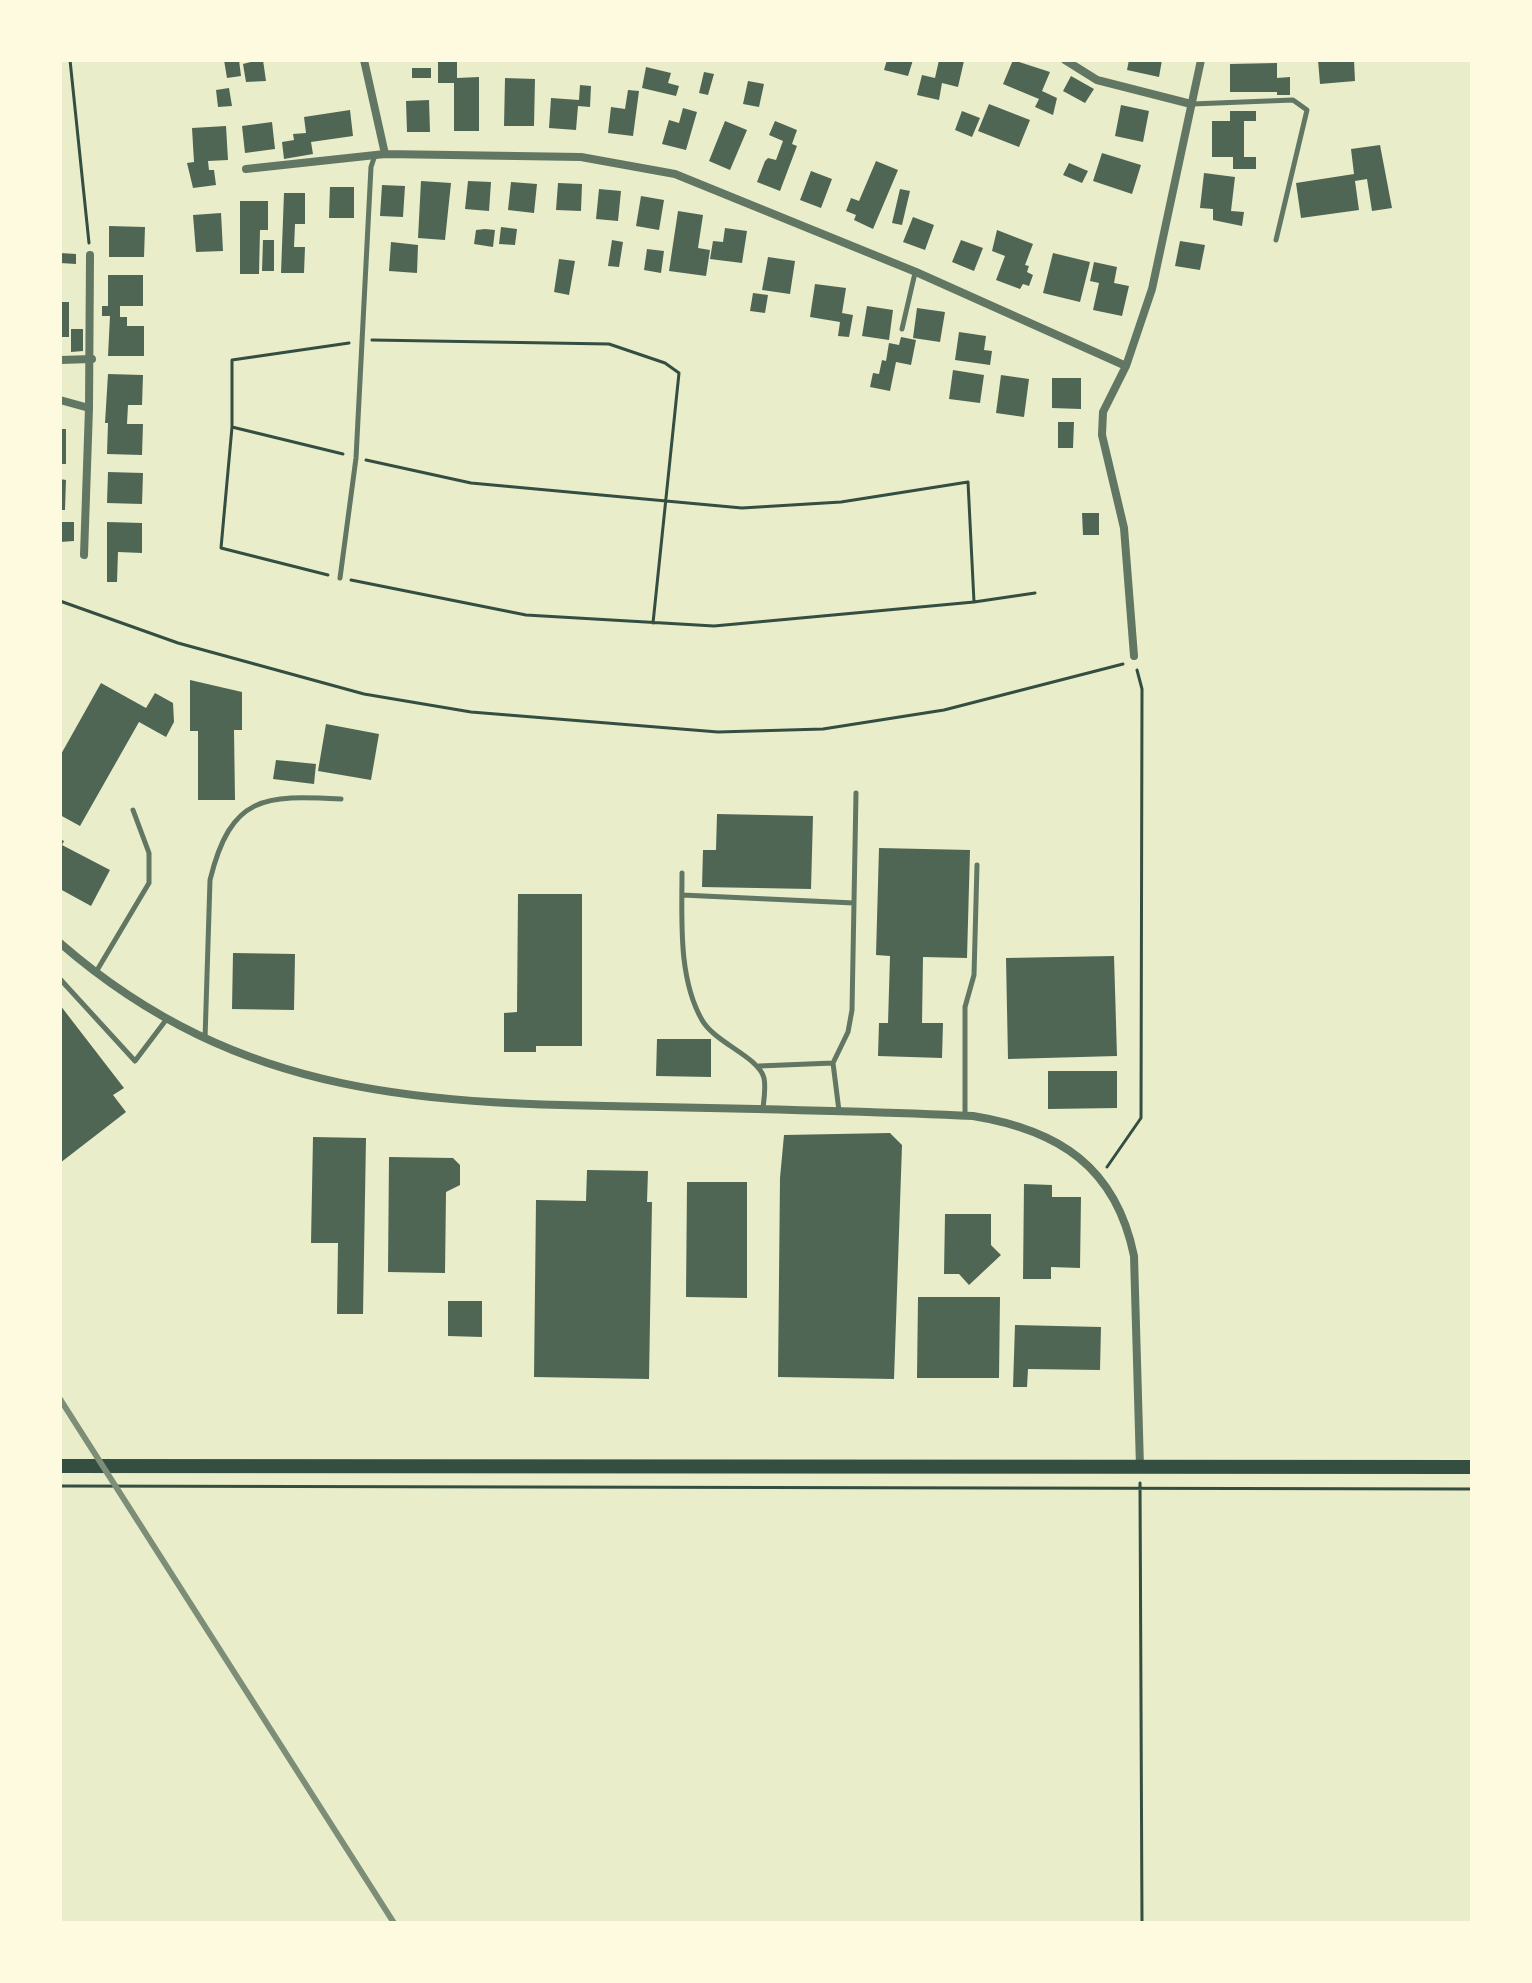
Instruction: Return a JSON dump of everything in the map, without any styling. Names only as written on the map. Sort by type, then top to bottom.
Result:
[{"type":"main road","points":[[60,1466],[1472,1467]]},
{"type":"street","points":[[364,60],[380,154]]},
{"type":"street","points":[[1065,60],[1097,80],[1191,104]]},
{"type":"street","points":[[1134,658],[1124,528],[1102,435],[1103,412],[1126,366],[1152,289],[1201,60]]},
{"type":"street","points":[[246,169],[380,154],[581,157],[675,174],[916,272],[1126,366]]},
{"type":"street","points":[[84,555],[92,359],[90,255]]},
{"type":"street","points":[[60,360],[92,359]]},
{"type":"street","points":[[60,400],[89,408]]},
{"type":"street","points":[[60,943],[96,973],[166,1020],[205,1040],[279,1068],[384,1094],[504,1105],[965,1116],[1016,1123],[1048,1137],[1100,1176],[1120,1210],[1134,1256],[1140,1467]]},
{"type":"lane","points":[[1191,104],[1293,100],[1307,110],[1276,240]]},
{"type":"lane","points":[[340,578],[356,458],[371,167],[380,154]]},
{"type":"lane","points":[[902,329],[916,272]]},
{"type":"lane","points":[[840,1112],[833,1063],[848,1032],[852,1010],[856,793]]},
{"type":"lane","points":[[205,1040],[210,880],[216,856],[229,832],[258,802],[276,797],[341,799]]},
{"type":"lane","points":[[96,973],[149,883],[149,853],[133,810]]},
{"type":"lane","points":[[965,1116],[965,1007],[974,975],[977,865]]},
{"type":"lane","points":[[682,873],[682,936],[691,992],[702,1021],[724,1045],[759,1066],[833,1063]]},
{"type":"lane","points":[[682,895],[854,903]]},
{"type":"lane","points":[[60,979],[135,1061],[166,1020]]},
{"type":"lane","points":[[759,1066],[764,1079],[763,1109]]},
{"type":"path","points":[[70,60],[90,255]]},
{"type":"path","points":[[653,623],[679,373],[665,363],[609,344],[400,338],[232,360],[232,427],[221,548],[340,578],[526,615],[653,623],[714,626],[974,602],[1035,593]]},
{"type":"path","points":[[232,427],[471,483],[742,508],[841,502],[968,482],[974,602]]},
{"type":"path","points":[[60,601],[178,643],[364,694],[471,712],[718,732],[823,729],[944,710],[1134,658],[1142,689],[1141,1118],[1100,1176]]},
{"type":"path","points":[[1140,1467],[1142,1923]]},
{"type":"path","points":[[60,1486],[1140,1491],[1472,1489]]},
{"type":"building","points":[[224,60],[239,60],[241,76],[227,78]]},
{"type":"building","points":[[263,60],[266,81],[246,82],[243,64]]},
{"type":"building","points":[[887,60],[913,60],[908,76],[884,70]]},
{"type":"building","points":[[939,60],[964,61],[958,87],[942,83],[939,100],[917,95],[922,75],[935,78]]},
{"type":"building","points":[[1013,60],[1050,72],[1042,91],[1057,98],[1053,115],[1035,107],[1039,99],[1003,84]]},
{"type":"building","points":[[1129,60],[1162,60],[1159,77],[1127,70]]},
{"type":"building","points":[[1318,60],[1354,60],[1355,81],[1320,84]]},
{"type":"building","points":[[438,61],[457,61],[457,78],[479,77],[479,131],[454,131],[454,83],[438,83]]},
{"type":"building","points":[[1277,63],[1277,78],[1290,77],[1290,95],[1230,92],[1230,64]]},
{"type":"building","points":[[646,67],[671,73],[668,83],[679,86],[676,96],[642,88]]},
{"type":"building","points":[[412,68],[431,68],[431,78],[412,78]]},
{"type":"building","points":[[704,72],[714,74],[708,95],[699,93]]},
{"type":"building","points":[[1071,76],[1094,89],[1085,103],[1063,91]]},
{"type":"building","points":[[505,78],[535,79],[534,126],[504,126]]},
{"type":"building","points":[[748,81],[764,84],[759,107],[743,104]]},
{"type":"building","points":[[580,85],[591,86],[590,107],[578,106],[576,130],[549,128],[551,98],[579,100]]},
{"type":"building","points":[[229,88],[232,106],[218,107],[216,90]]},
{"type":"building","points":[[628,90],[639,91],[633,136],[608,133],[611,107],[625,109]]},
{"type":"building","points":[[429,100],[430,132],[407,132],[406,101]]},
{"type":"building","points":[[989,104],[1030,120],[1019,147],[978,131]]},
{"type":"building","points":[[1121,105],[1149,111],[1143,142],[1115,136]]},
{"type":"building","points":[[683,108],[697,112],[686,150],[662,144],[669,120],[679,123]]},
{"type":"building","points":[[350,110],[353,136],[311,142],[313,154],[284,159],[282,142],[294,140],[293,134],[306,133],[304,117]]},
{"type":"building","points":[[962,111],[980,118],[972,137],[955,130]]},
{"type":"building","points":[[1230,111],[1256,111],[1256,121],[1244,121],[1244,157],[1256,157],[1256,169],[1233,169],[1233,157],[1212,157],[1212,121],[1230,121]]},
{"type":"building","points":[[725,121],[747,130],[730,170],[709,161]]},
{"type":"building","points":[[775,121],[797,130],[792,144],[797,146],[780,191],[757,182],[765,161],[768,158],[776,160],[783,141],[769,135]]},
{"type":"building","points":[[272,122],[275,149],[245,153],[242,126]]},
{"type":"building","points":[[226,126],[228,160],[208,161],[209,170],[214,170],[216,185],[193,188],[187,163],[194,162],[192,128]]},
{"type":"building","points":[[1380,145],[1392,208],[1372,211],[1367,179],[1355,181],[1359,210],[1301,218],[1296,183],[1354,174],[1351,149]]},
{"type":"building","points":[[1102,153],[1141,165],[1132,194],[1093,181]]},
{"type":"building","points":[[876,161],[898,170],[873,229],[854,220],[856,215],[846,211],[851,198],[859,201]]},
{"type":"building","points":[[1069,163],[1088,171],[1082,183],[1063,175]]},
{"type":"building","points":[[811,171],[832,179],[821,208],[800,200]]},
{"type":"building","points":[[1204,173],[1235,177],[1231,211],[1244,212],[1242,226],[1213,220],[1213,209],[1200,208]]},
{"type":"building","points":[[421,181],[451,183],[445,240],[418,238]]},
{"type":"building","points":[[468,181],[491,182],[489,211],[465,209]]},
{"type":"building","points":[[511,182],[537,184],[534,213],[508,210]]},
{"type":"building","points":[[558,183],[582,184],[581,211],[556,210]]},
{"type":"building","points":[[382,185],[405,186],[403,217],[380,216]]},
{"type":"building","points":[[330,187],[354,187],[354,218],[329,218]]},
{"type":"building","points":[[599,189],[621,191],[618,221],[596,219]]},
{"type":"building","points":[[900,189],[910,191],[902,225],[892,223]]},
{"type":"building","points":[[284,193],[305,193],[305,224],[295,224],[294,247],[305,247],[304,273],[281,273]]},
{"type":"building","points":[[641,196],[664,200],[659,230],[636,226]]},
{"type":"building","points":[[240,201],[268,201],[268,230],[260,230],[259,274],[240,274]]},
{"type":"building","points":[[678,211],[703,215],[698,248],[710,250],[706,276],[669,271]]},
{"type":"building","points":[[221,213],[223,251],[196,252],[193,215]]},
{"type":"building","points":[[913,217],[934,225],[925,250],[903,242]]},
{"type":"building","points":[[109,226],[145,227],[144,257],[109,257]]},
{"type":"building","points":[[501,227],[517,229],[515,245],[499,244]]},
{"type":"building","points":[[725,228],[747,231],[742,263],[710,259],[713,241],[723,242]]},
{"type":"building","points":[[476,230],[495,230],[493,247],[474,244]]},
{"type":"building","points":[[997,230],[1033,244],[1025,265],[1029,266],[1027,272],[1033,275],[1029,286],[1023,284],[1020,289],[996,280],[1005,256],[992,251]]},
{"type":"building","points":[[263,240],[274,240],[274,271],[262,271]]},
{"type":"building","points":[[612,240],[623,242],[619,267],[608,266]]},
{"type":"building","points":[[961,240],[983,248],[974,271],[952,262]]},
{"type":"building","points":[[1180,241],[1205,245],[1200,270],[1175,266]]},
{"type":"building","points":[[391,242],[418,245],[417,273],[389,271]]},
{"type":"building","points":[[647,249],[664,251],[661,273],[644,270]]},
{"type":"building","points":[[60,253],[76,254],[76,264],[60,263]]},
{"type":"building","points":[[1053,253],[1090,262],[1080,302],[1043,293]]},
{"type":"building","points":[[768,257],[795,261],[790,294],[762,290]]},
{"type":"building","points":[[559,259],[575,261],[569,295],[554,292]]},
{"type":"building","points":[[1094,262],[1117,267],[1114,283],[1129,286],[1122,316],[1093,310],[1099,283],[1090,281]]},
{"type":"building","points":[[108,275],[143,275],[143,306],[120,306],[120,317],[127,317],[127,326],[144,326],[144,356],[108,356],[110,316],[102,316],[102,306],[108,306]]},
{"type":"building","points":[[815,284],[846,288],[842,313],[853,315],[849,337],[838,336],[840,322],[810,317]]},
{"type":"building","points":[[753,293],[768,295],[765,313],[750,311]]},
{"type":"building","points":[[60,302],[69,302],[69,337],[60,337]]},
{"type":"building","points":[[867,306],[893,310],[889,340],[862,336]]},
{"type":"building","points":[[917,308],[945,312],[940,342],[913,338]]},
{"type":"building","points":[[71,329],[83,329],[83,351],[71,352]]},
{"type":"building","points":[[959,332],[986,336],[984,350],[992,351],[990,365],[955,360]]},
{"type":"building","points":[[901,337],[916,340],[911,365],[896,362],[890,391],[870,387],[873,373],[879,374],[882,360],[886,361],[889,343],[899,345]]},
{"type":"building","points":[[953,370],[984,375],[980,403],[949,399]]},
{"type":"building","points":[[108,374],[143,375],[142,405],[128,405],[127,424],[143,424],[142,455],[107,454]]},
{"type":"building","points":[[1001,375],[1029,379],[1024,417],[996,413]]},
{"type":"building","points":[[1052,378],[1081,378],[1081,409],[1052,408]]},
{"type":"building","points":[[1058,422],[1074,422],[1073,448],[1058,448]]},
{"type":"building","points":[[60,429],[66,429],[66,464],[60,464]]},
{"type":"building","points":[[108,472],[143,473],[142,504],[107,503]]},
{"type":"building","points":[[60,479],[66,480],[65,510],[60,510]]},
{"type":"building","points":[[1082,513],[1099,513],[1099,535],[1083,535]]},
{"type":"building","points":[[60,522],[74,522],[74,541],[60,542]]},
{"type":"building","points":[[107,522],[142,523],[142,553],[118,552],[117,582],[107,582]]},
{"type":"building","points":[[190,680],[242,692],[242,730],[234,730],[235,800],[198,800],[198,731],[190,731]]},
{"type":"building","points":[[101,683],[146,708],[155,693],[173,703],[174,722],[166,737],[139,722],[80,826],[60,815],[60,756]]},
{"type":"building","points":[[326,724],[379,734],[371,780],[318,771]]},
{"type":"building","points":[[276,760],[316,764],[314,784],[273,779]]},
{"type":"building","points":[[717,814],[813,816],[811,889],[702,887],[703,850],[716,850]]},
{"type":"building","points":[[60,839],[64,841],[62,845],[110,870],[91,906],[60,889]]},
{"type":"building","points":[[879,848],[970,850],[967,958],[923,957],[922,1023],[943,1023],[942,1058],[878,1056],[879,1023],[888,1023],[890,956],[876,955]]},
{"type":"building","points":[[518,894],[582,894],[582,1046],[536,1046],[536,1052],[504,1052],[504,1013],[517,1012]]},
{"type":"building","points":[[233,953],[295,954],[294,1010],[232,1009]]},
{"type":"building","points":[[1114,956],[1117,1056],[1008,1059],[1006,958]]},
{"type":"building","points":[[60,1005],[124,1088],[113,1095],[126,1112],[60,1163]]},
{"type":"building","points":[[657,1039],[711,1039],[711,1077],[656,1076]]},
{"type":"building","points":[[1048,1071],[1117,1071],[1117,1108],[1048,1109]]},
{"type":"building","points":[[890,1133],[902,1145],[894,1379],[778,1377],[780,1178],[784,1135]]},
{"type":"building","points":[[313,1137],[366,1138],[363,1314],[337,1314],[338,1243],[311,1243]]},
{"type":"building","points":[[389,1157],[453,1158],[460,1165],[460,1185],[446,1192],[445,1273],[388,1272]]},
{"type":"building","points":[[587,1170],[648,1171],[647,1202],[652,1202],[649,1379],[534,1377],[536,1200],[586,1201]]},
{"type":"building","points":[[687,1182],[747,1182],[747,1298],[686,1297]]},
{"type":"building","points":[[1024,1184],[1052,1185],[1052,1197],[1081,1197],[1080,1268],[1051,1267],[1051,1279],[1023,1279]]},
{"type":"building","points":[[945,1214],[991,1214],[991,1245],[1001,1255],[969,1285],[959,1274],[944,1274]]},
{"type":"building","points":[[918,1297],[1000,1297],[999,1378],[917,1378]]},
{"type":"building","points":[[448,1301],[482,1301],[482,1337],[448,1336]]},
{"type":"building","points":[[1015,1325],[1101,1327],[1100,1370],[1028,1369],[1027,1387],[1013,1387]]},
{"type":"railway","points":[[60,1399],[394,1923]]}]
